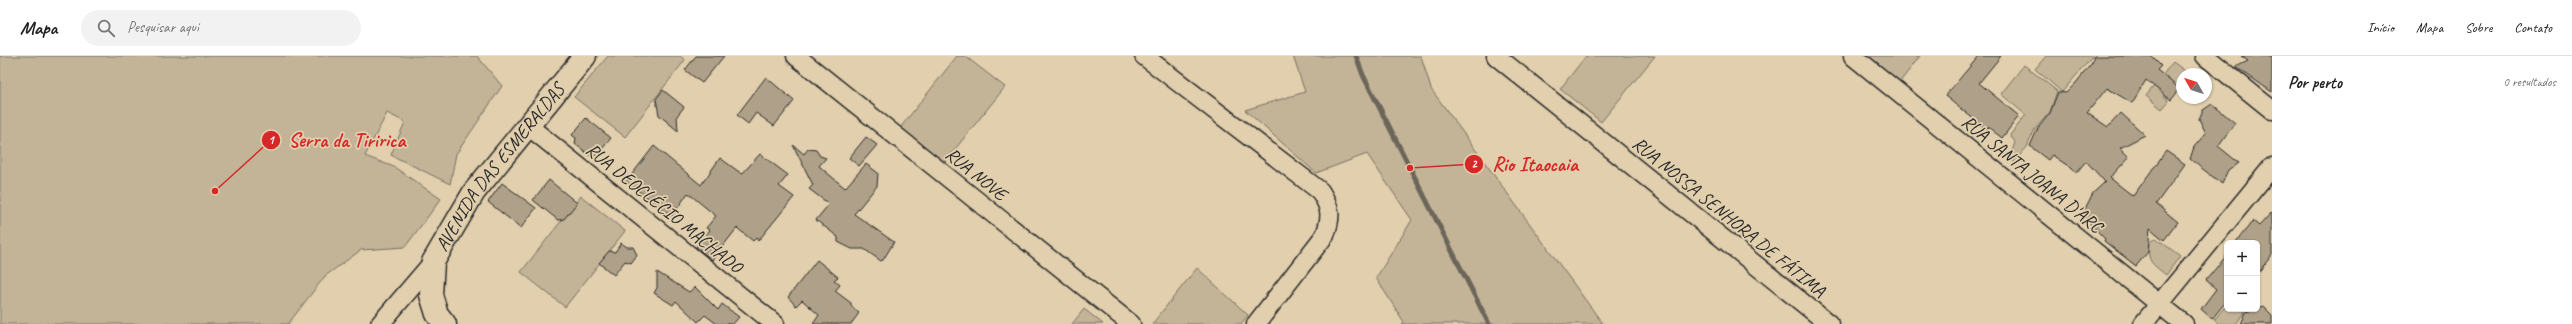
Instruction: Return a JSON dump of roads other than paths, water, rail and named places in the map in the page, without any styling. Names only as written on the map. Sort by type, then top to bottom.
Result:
[{"type":"main road","name":"AVENIDA DAS ESMERALDAS","points":[[433,262],[474,192],[527,125],[585,56]]},
{"type":"main road","points":[[433,262],[431,295],[437,314],[445,324]]},
{"type":"street","name":"RUA NOVE","points":[[796,56],[1131,324]]},
{"type":"street","points":[[1144,56],[1320,191],[1329,206],[1331,218],[1325,235],[1256,324]]},
{"type":"street","name":"RUA NOSSA SENHORA DE FÁTIMA","points":[[1496,56],[1602,143],[1829,324]]},
{"type":"street","name":"RUA SANTA JOANA D'ARC","points":[[1853,56],[2184,324]]},
{"type":"street","points":[[2205,56],[2272,110]]},
{"type":"street","name":"RUA DEOCLÉCIO MACHADO","points":[[527,125],[775,324]]},
{"type":"street","points":[[2143,324],[2272,167]]},
{"type":"street","points":[[380,324],[433,262]]},
{"type":"waterway","points":[[1356,56],[1363,75],[1489,324]]},
{"type":"place","name":"Rio Itaocaia","points":[[1410,168]]},
{"type":"place","name":"Serra da Tiririca","points":[[215,191]]}]
